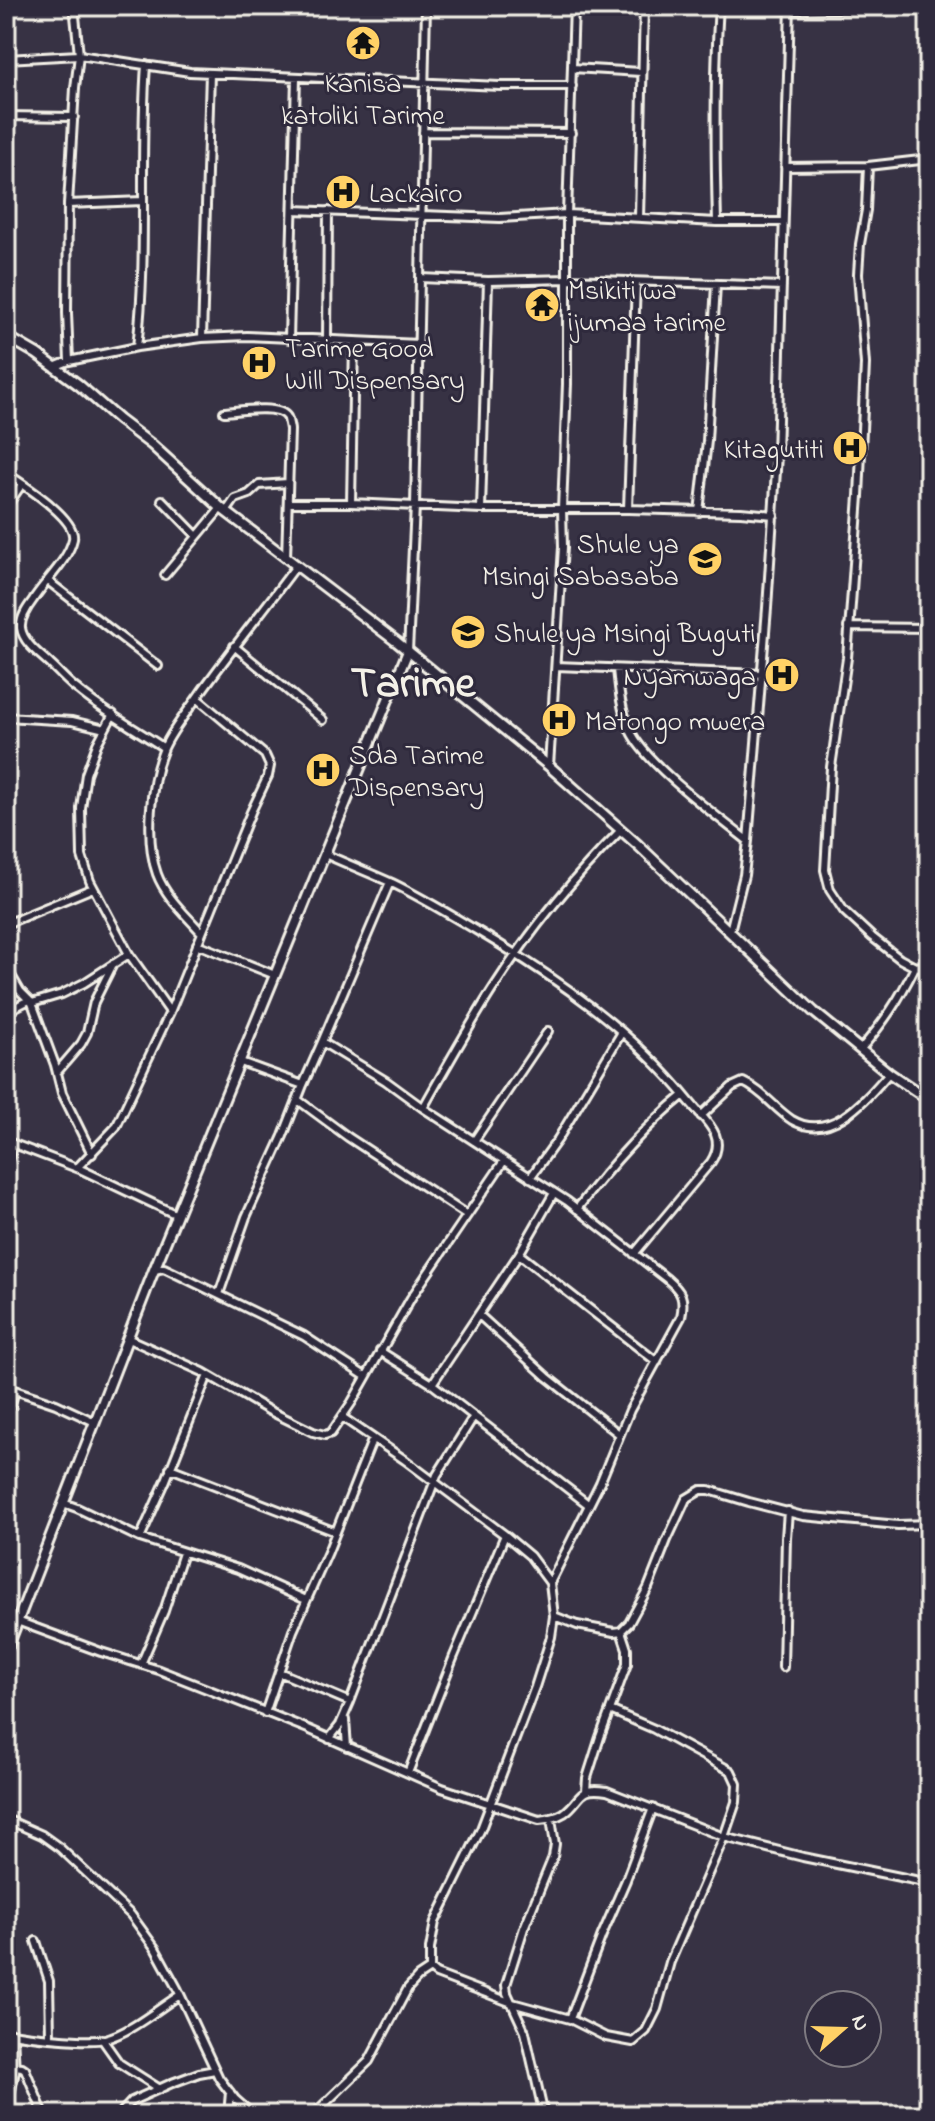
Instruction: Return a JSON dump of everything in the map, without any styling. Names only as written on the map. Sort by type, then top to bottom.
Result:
[{"type":"main road","points":[[6,336],[79,385],[152,445],[223,510],[408,651],[549,766],[814,1012],[925,1098]]},
{"type":"main road","points":[[6,1651],[238,1061],[408,651]]},
{"type":"street","points":[[69,361],[68,204],[79,55],[74,6]]},
{"type":"street","points":[[408,651],[415,506],[426,6]]},
{"type":"street","points":[[549,766],[563,547],[567,214],[574,6]]},
{"type":"street","points":[[639,218],[644,6]]},
{"type":"street","points":[[717,222],[714,138],[719,6]]},
{"type":"street","points":[[729,6],[929,7]]},
{"type":"street","points":[[730,931],[744,875],[748,841],[774,515],[790,8]]},
{"type":"street","points":[[6,59],[79,55],[190,72],[500,86],[572,86]]},
{"type":"street","points":[[137,347],[141,312],[146,65]]},
{"type":"street","points":[[572,68],[641,72]]},
{"type":"street","points":[[202,338],[210,73]]},
{"type":"street","points":[[289,339],[296,77]]},
{"type":"street","points":[[6,116],[74,117]]},
{"type":"street","points":[[423,132],[571,133]]},
{"type":"street","points":[[785,167],[868,166],[929,159]]},
{"type":"street","points":[[868,166],[858,274],[865,364],[859,496],[844,681],[831,767],[825,870],[830,890],[844,911],[900,959],[915,967],[929,965]]},
{"type":"street","points":[[68,204],[142,201]]},
{"type":"street","points":[[293,210],[500,218],[567,214],[717,222],[783,222]]},
{"type":"street","points":[[327,340],[328,211]]},
{"type":"street","points":[[421,278],[782,286]]},
{"type":"street","points":[[481,509],[488,281]]},
{"type":"street","points":[[628,509],[636,282]]},
{"type":"street","points":[[699,512],[707,441],[716,284]]},
{"type":"street","points":[[54,367],[137,347],[202,338],[247,336],[419,344]]},
{"type":"street","points":[[351,503],[354,341]]},
{"type":"street","points":[[224,412],[269,409],[280,410],[288,417],[286,558]]},
{"type":"street","points":[[6,473],[72,528],[73,539],[66,553],[22,618],[21,629],[25,637],[78,690],[164,748]]},
{"type":"street","points":[[165,575],[197,536],[235,499],[249,494],[259,485],[288,483]]},
{"type":"street","points":[[6,507],[22,484]]},
{"type":"street","points":[[162,500],[197,536]]},
{"type":"street","points":[[288,503],[774,515]]},
{"type":"street","points":[[201,932],[171,898],[157,874],[150,813],[154,780],[164,748],[197,698],[296,566]]},
{"type":"street","points":[[48,581],[158,666]]},
{"type":"street","points":[[848,627],[929,628]]},
{"type":"street","points":[[234,646],[323,720]]},
{"type":"street","points":[[556,666],[762,674]]},
{"type":"street","points":[[617,669],[623,708],[635,740],[679,785],[748,841]]},
{"type":"street","points":[[77,1168],[116,1127],[170,1012],[268,776],[270,766],[265,755],[197,698]]},
{"type":"street","points":[[113,714],[86,774],[81,808],[82,856],[93,888],[129,954],[170,1012]]},
{"type":"street","points":[[6,717],[72,721],[105,729]]},
{"type":"street","points":[[423,1108],[516,954],[571,885],[621,830]]},
{"type":"street","points":[[325,854],[427,901],[557,981],[622,1032],[684,1095],[714,1131],[718,1143],[711,1162],[634,1254]]},
{"type":"street","points":[[219,1294],[246,1217],[390,882]]},
{"type":"street","points":[[6,924],[93,888]]},
{"type":"street","points":[[197,944],[275,975]]},
{"type":"street","points":[[6,1012],[62,994],[129,954]]},
{"type":"street","points":[[57,1072],[87,1033],[94,1002],[113,964]]},
{"type":"street","points":[[6,967],[20,991],[31,1002],[62,1093],[92,1154]]},
{"type":"street","points":[[860,1050],[899,1000],[915,967]]},
{"type":"street","points":[[474,1141],[548,1031]]},
{"type":"street","points":[[530,1178],[566,1127],[622,1032]]},
{"type":"street","points":[[322,1042],[386,1081],[577,1209],[677,1287],[682,1295],[684,1304],[681,1317],[630,1410],[611,1460],[550,1583]]},
{"type":"street","points":[[238,1061],[303,1085]]},
{"type":"street","points":[[701,1116],[722,1095],[743,1082],[793,1120],[808,1127],[834,1123],[867,1097],[889,1073]]},
{"type":"street","points":[[925,1098],[929,1085]]},
{"type":"street","points":[[577,1209],[646,1128],[684,1095]]},
{"type":"street","points":[[298,1100],[348,1137],[467,1215]]},
{"type":"street","points":[[6,1168],[10,1143],[77,1168],[177,1215]]},
{"type":"street","points":[[127,1338],[208,1375],[313,1432],[331,1433],[411,1298],[504,1161]]},
{"type":"street","points":[[432,1384],[519,1254],[554,1193]]},
{"type":"street","points":[[519,1254],[657,1362]]},
{"type":"street","points":[[154,1270],[164,1268],[304,1336],[365,1376]]},
{"type":"street","points":[[479,1315],[535,1367],[619,1434]]},
{"type":"street","points":[[380,1351],[432,1384],[589,1505]]},
{"type":"street","points":[[140,1538],[208,1375]]},
{"type":"street","points":[[6,1387],[56,1404],[95,1422]]},
{"type":"street","points":[[6,1421],[15,1390]]},
{"type":"street","points":[[329,1739],[350,1702],[434,1483],[474,1416]]},
{"type":"street","points":[[342,1417],[505,1535],[530,1556],[550,1583],[554,1616],[551,1637],[481,1829],[435,1922],[430,1969]]},
{"type":"street","points":[[265,1713],[293,1631],[373,1438]]},
{"type":"street","points":[[170,1468],[336,1532]]},
{"type":"street","points":[[554,1616],[577,1625],[621,1631],[629,1623],[648,1588],[686,1499],[694,1493],[709,1490],[803,1516],[898,1525],[929,1524]]},
{"type":"street","points":[[63,1503],[140,1538],[238,1569],[306,1600]]},
{"type":"street","points":[[783,1667],[788,1511]]},
{"type":"street","points":[[408,1773],[505,1535]]},
{"type":"street","points":[[141,1664],[164,1611],[183,1553]]},
{"type":"street","points":[[17,1621],[141,1664],[442,1788],[539,1820],[551,1819],[565,1812],[580,1795],[595,1789],[653,1808],[724,1837],[929,1883]]},
{"type":"street","points":[[586,1791],[591,1767],[627,1664],[628,1655],[621,1631]]},
{"type":"street","points":[[279,1672],[350,1702]]},
{"type":"street","points":[[430,1969],[443,1977],[512,2003],[570,2019],[606,2037],[627,2042],[638,2039],[646,2031],[657,2009],[670,1962],[724,1837],[736,1802],[737,1784],[731,1771],[654,1729],[610,1710]]},
{"type":"street","points":[[344,1716],[347,1747]]},
{"type":"street","points":[[570,2019],[653,1808]]},
{"type":"street","points":[[6,1819],[42,1835],[60,1848],[131,1915],[155,1948],[215,2070],[230,2092],[253,2115]]},
{"type":"street","points":[[544,2115],[525,2032],[506,1985],[524,1928],[553,1857],[555,1844],[551,1819]]},
{"type":"street","points":[[36,1941],[49,1981],[50,2037]]},
{"type":"street","points":[[313,2115],[369,2061],[408,1988],[430,1969]]},
{"type":"street","points":[[6,2114],[15,2066],[9,2033],[102,2039],[138,2023],[180,1995]]},
{"type":"street","points":[[102,2039],[119,2063],[160,2089]]},
{"type":"street","points":[[15,2066],[25,2069],[44,2115]]},
{"type":"street","points":[[119,2115],[132,2101],[199,2073],[215,2070]]},
{"type":"street","points":[[228,2115],[230,2092]]},
{"type":"place","name":"Kanisa katoliki Tarime","points":[[363,43]]},
{"type":"place","name":"Lackairo","points":[[343,192]]},
{"type":"place","name":"Msikiti wa ijumaa tarime","points":[[542,305]]},
{"type":"place","name":"Tarime Good Will Dispensary","points":[[259,363]]},
{"type":"place","name":"Kitagutiti","points":[[850,448]]},
{"type":"place","name":"Shule ya Msingi Sabasaba","points":[[705,559]]},
{"type":"place","name":"Shule ya Msingi Buguti","points":[[468,632]]},
{"type":"place","name":"Nyamwaga","points":[[782,675]]},
{"type":"place","name":"Matongo mwera","points":[[559,720]]},
{"type":"place","name":"Sda Tarime Dispensary","points":[[323,770]]},
{"type":"district","name":"Tarime","points":[[413,681]]}]
